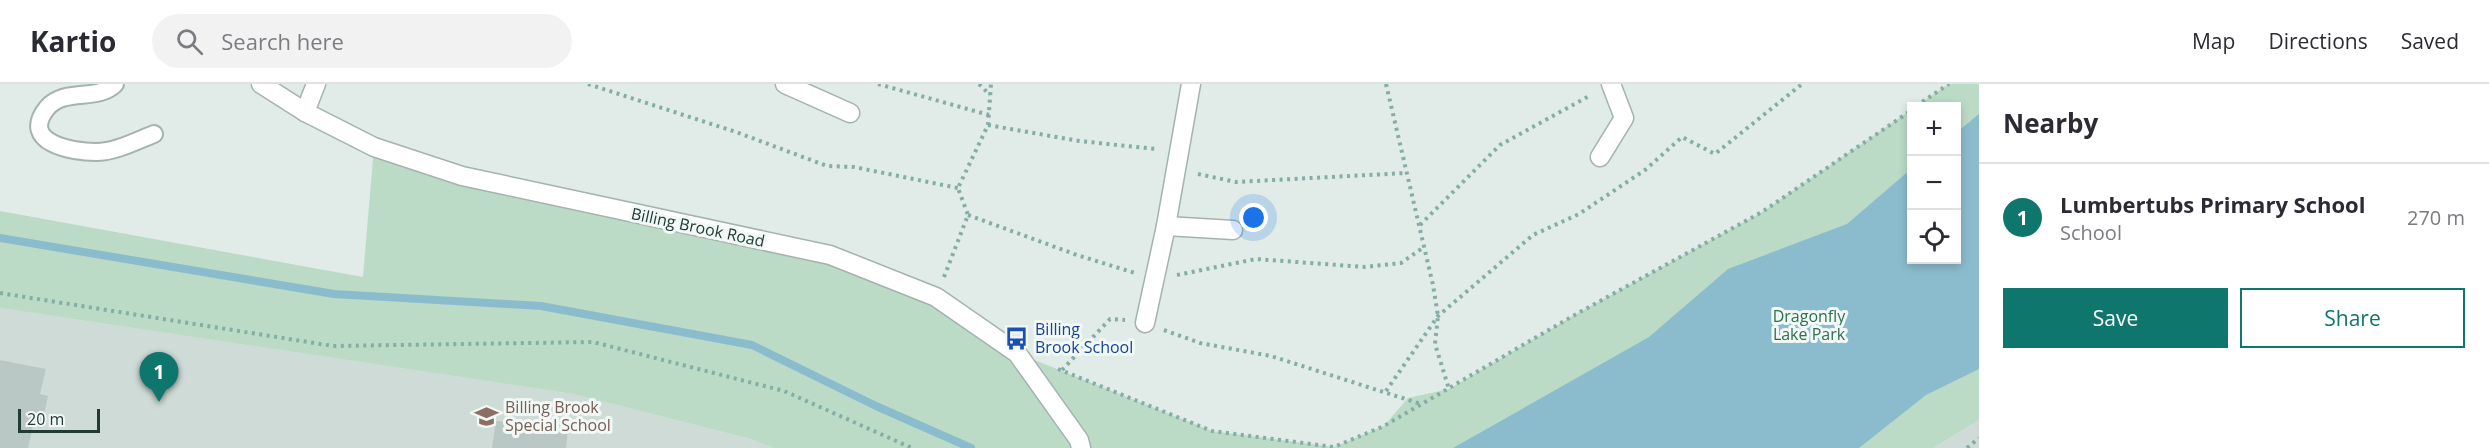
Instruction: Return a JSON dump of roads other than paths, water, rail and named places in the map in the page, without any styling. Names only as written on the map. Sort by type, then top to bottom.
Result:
[{"type":"street","name":"Billing Brook Road","points":[[261,84],[305,112],[374,147],[462,176],[830,255],[936,297],[1017,353],[1078,440],[1081,448]]},
{"type":"street","points":[[305,112],[316,84]]},
{"type":"street","points":[[785,84],[850,113]]},
{"type":"street","points":[[1145,323],[1167,225],[1191,84]]},
{"type":"street","points":[[1600,157],[1624,118],[1611,84]]},
{"type":"street","points":[[1167,225],[1233,230]]},
{"type":"lane","points":[[115,84],[101,92],[66,96],[56,100],[42,117],[41,134],[47,142],[57,147],[98,152],[129,145],[153,134]]},
{"type":"water","name":"Dragonfly Lake Park","points":[[1979,114],[1979,369],[1926,395],[1859,448],[1453,448],[1649,337],[1728,269],[1847,224],[1907,172],[1907,264],[1961,264],[1961,129]]},
{"type":"waterway","points":[[0,238],[334,294],[541,306],[752,345],[876,406],[971,448]]},
{"type":"place","name":"Billing Brook School","points":[[1017,338]]},
{"type":"place","name":"Lumbertubs Primary School","points":[[159,402]]},
{"type":"place","name":"Billing Brook Special School","points":[[487,416]]}]
